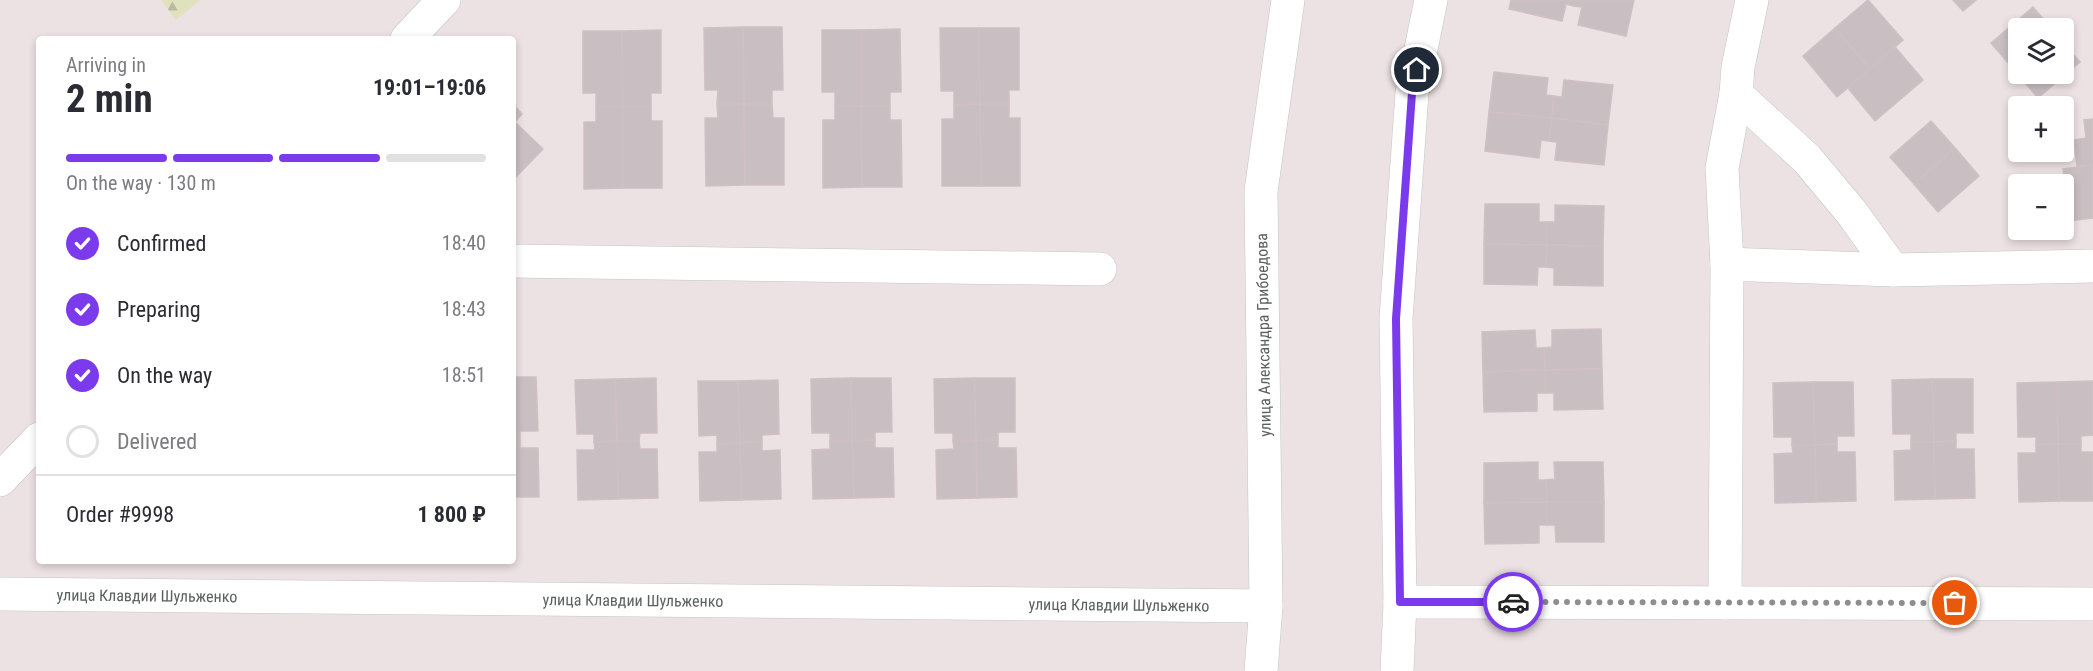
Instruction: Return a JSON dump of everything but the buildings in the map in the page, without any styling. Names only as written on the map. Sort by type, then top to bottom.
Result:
[{"type":"street","points":[[410,36],[444,0]]},
{"type":"street","name":"улица Александра Грибоедова","points":[[1261,671],[1266,606],[1261,191],[1288,0]]},
{"type":"street","points":[[1397,671],[1400,602],[1396,319],[1412,93],[1431,0]]},
{"type":"street","points":[[1725,603],[1727,264],[1722,168],[1736,94],[1738,67],[1752,0]]},
{"type":"street","points":[[1736,94],[1808,159],[1852,213],[1893,270]]},
{"type":"street","points":[[516,261],[1100,268]]},
{"type":"street","points":[[1727,264],[1893,270],[2093,266]]},
{"type":"street","points":[[0,480],[36,442]]},
{"type":"street","name":"улица Клавдии Шульженко","points":[[0,594],[1266,606]]},
{"type":"street","points":[[1400,602],[2093,604]]},
{"type":"green space","points":[[161,0],[200,0],[176,20]]},
{"type":"way so far","points":[[1513,602],[1955,603]]},
{"type":"route","points":[[1417,70],[1412,93],[1396,319],[1400,602],[1513,602]]}]
